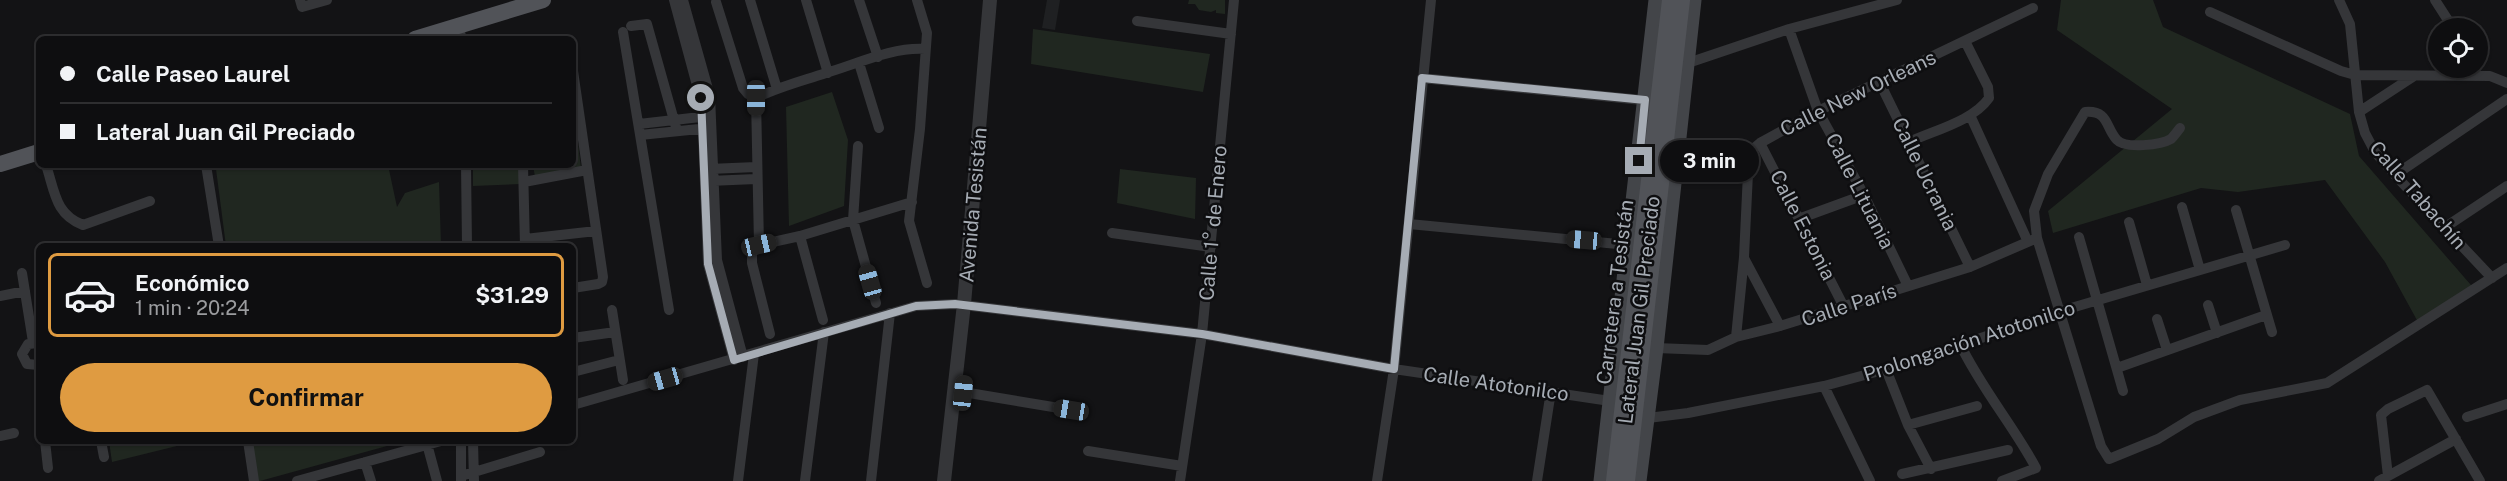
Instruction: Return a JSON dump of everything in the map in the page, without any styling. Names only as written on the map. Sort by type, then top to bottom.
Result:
[{"type":"main road","points":[[434,36],[460,32],[543,0]]},
{"type":"main road","name":"Lateral Juan Gil Preciado","points":[[1601,481],[1628,244],[1651,101],[1656,0]]},
{"type":"main road","name":"Carretera a Tesistán","points":[[1614,481],[1651,101],[1670,0]]},
{"type":"main road","name":"Carretera a Tesistán","points":[[1627,481],[1682,0]]},
{"type":"main road","name":"Lateral Juan Gil Preciado","points":[[1639,481],[1694,0]]},
{"type":"main road","points":[[0,164],[36,153]]},
{"type":"street","points":[[300,0],[302,7],[327,0]]},
{"type":"street","points":[[674,0],[708,122]]},
{"type":"street","points":[[683,0],[710,96],[708,264],[744,357],[738,481]]},
{"type":"street","points":[[750,0],[777,88]]},
{"type":"street","points":[[806,0],[828,73]]},
{"type":"street","points":[[859,0],[878,57]]},
{"type":"street","points":[[917,0],[927,33],[920,129],[909,221],[927,283]]},
{"type":"street","name":"Avenida Tesistán","points":[[953,481],[963,393],[990,0]]},
{"type":"street","name":"Avenida Tesistán","points":[[944,481],[968,305],[999,0]]},
{"type":"street","name":"Calle 1° de Enero","points":[[1180,481],[1202,334],[1234,0]]},
{"type":"street","points":[[1377,481],[1394,369],[1431,0]]},
{"type":"street","points":[[1688,63],[1788,29],[1897,0]]},
{"type":"street","name":"Calle Tabachín","points":[[2339,0],[2350,24],[2359,112],[2365,133],[2375,152],[2492,278]]},
{"type":"street","points":[[2435,0],[2447,18]]},
{"type":"street","points":[[716,2],[743,88],[756,98]]},
{"type":"street","name":"Calle New Orleans","points":[[1749,152],[1760,142],[1818,111],[2033,8]]},
{"type":"street","points":[[2210,12],[2341,71],[2355,75],[2490,76],[2507,83]]},
{"type":"street","points":[[1137,21],[1231,34]]},
{"type":"street","points":[[669,310],[639,130],[627,29],[647,24],[677,126]]},
{"type":"street","name":"Calle Lituania","points":[[1788,29],[1818,111],[1864,195],[1908,286]]},
{"type":"street","points":[[1909,142],[1970,115],[1982,108],[1989,98],[1988,87],[1965,41]]},
{"type":"street","points":[[756,98],[777,88],[878,57],[909,49],[925,49]]},
{"type":"street","points":[[859,63],[879,128]]},
{"type":"street","points":[[2359,112],[2414,76]]},
{"type":"street","points":[[1422,78],[1651,101]]},
{"type":"street","name":"Calle Ucrania","points":[[1879,81],[1970,267]]},
{"type":"street","points":[[576,92],[603,277],[602,282],[598,284],[576,288]]},
{"type":"street","points":[[756,98],[759,245]]},
{"type":"street","points":[[2395,175],[2507,99]]},
{"type":"street","points":[[2033,240],[2034,212],[2048,174],[2085,112],[2094,111],[2103,116],[2117,141],[2123,144],[2151,145],[2170,139],[2180,128]]},
{"type":"street","points":[[1970,115],[2033,240],[2061,311],[2100,446],[2109,459],[2158,439],[2194,417],[2240,400],[2327,383],[2507,268]]},
{"type":"street","points":[[639,130],[708,122]]},
{"type":"street","name":"Calle Estonia","points":[[1760,142],[1801,218],[1844,307]]},
{"type":"street","points":[[858,146],[853,220],[876,303]]},
{"type":"street","points":[[1679,147],[1749,152],[1744,257],[1736,337]]},
{"type":"street","points":[[709,169],[756,167]]},
{"type":"street","points":[[47,168],[62,212],[71,220],[83,225],[150,201]]},
{"type":"street","points":[[206,168],[219,243]]},
{"type":"street","points":[[465,168],[467,243]]},
{"type":"street","points":[[523,168],[525,242],[596,231]]},
{"type":"street","points":[[524,182],[587,170]]},
{"type":"street","points":[[710,181],[756,179]]},
{"type":"street","points":[[2444,228],[2507,186]]},
{"type":"street","points":[[1801,218],[1864,195]]},
{"type":"street","points":[[770,334],[752,263],[752,253],[759,245],[800,236],[912,202]]},
{"type":"street","points":[[2182,207],[2200,270]]},
{"type":"street","points":[[2236,210],[2272,332]]},
{"type":"street","points":[[2129,222],[2147,285]]},
{"type":"street","points":[[1409,224],[1628,244]]},
{"type":"street","points":[[1112,233],[1210,247]]},
{"type":"street","points":[[800,236],[823,320]]},
{"type":"street","points":[[2079,237],[2123,391]]},
{"type":"street","name":"Calle París","points":[[1656,348],[1708,350],[1736,337],[1844,307],[1970,267],[2033,240]]},
{"type":"street","name":"Prolongación Atotonilco","points":[[1647,418],[1688,413],[1824,386],[1886,369],[2061,311],[2285,245]]},
{"type":"street","points":[[1744,257],[1780,326]]},
{"type":"street","points":[[22,273],[36,342],[24,348],[22,354],[27,364],[36,365]]},
{"type":"street","points":[[0,296],[25,291]]},
{"type":"street","name":"Calle Atotonilco","points":[[576,404],[926,304],[968,305],[1202,334],[1394,369],[1610,401]]},
{"type":"street","points":[[2208,305],[2217,333]]},
{"type":"street","points":[[612,310],[622,380]]},
{"type":"street","points":[[871,481],[890,313]]},
{"type":"street","points":[[2117,368],[2266,315]]},
{"type":"street","points":[[2157,319],[2167,350]]},
{"type":"street","points":[[576,338],[615,332]]},
{"type":"street","points":[[805,481],[824,333]]},
{"type":"street","points":[[1960,344],[1972,369],[2020,439],[2036,468],[2002,481]]},
{"type":"street","points":[[576,371],[619,360]]},
{"type":"street","points":[[1886,369],[1908,425],[1931,469]]},
{"type":"street","points":[[1824,386],[1870,481]]},
{"type":"street","points":[[2456,439],[2383,478],[2381,415],[2388,409],[2427,390],[2456,439],[2480,481]]},
{"type":"street","points":[[1537,481],[1551,391]]},
{"type":"street","points":[[963,393],[1071,410]]},
{"type":"street","points":[[2467,417],[2507,404]]},
{"type":"street","points":[[1908,425],[1977,405]]},
{"type":"street","points":[[0,436],[14,433]]},
{"type":"street","points":[[45,444],[48,468]]},
{"type":"street","points":[[102,444],[104,457]]},
{"type":"street","points":[[248,444],[254,481]]},
{"type":"street","points":[[297,481],[427,444],[437,481]]},
{"type":"street","points":[[461,444],[461,479],[474,477],[540,452]]},
{"type":"street","points":[[473,444],[474,477]]},
{"type":"street","points":[[1902,474],[2007,450]]},
{"type":"street","points":[[1088,451],[1182,466]]},
{"type":"street","points":[[365,462],[371,481]]},
{"type":"shaded area","points":[[1047,0],[1060,0],[1055,30],[1042,28]]},
{"type":"shaded area","points":[[1189,0],[1225,0],[1225,14],[1216,13],[1216,10],[1211,12],[1199,10],[1195,4],[1188,4]]},
{"type":"shaded area","points":[[2061,0],[2153,0],[2163,27],[2350,114],[2359,156],[2477,292],[2418,322],[2385,262],[2325,180],[2238,192],[2201,188],[2053,233],[2048,211],[2172,109],[2057,30]]},
{"type":"shaded area","points":[[1033,29],[1210,54],[1203,92],[1031,64]]},
{"type":"shaded area","points":[[832,92],[848,140],[844,206],[789,226],[786,107]]},
{"type":"shaded area","points":[[577,134],[581,169],[535,177],[534,168],[576,168]]},
{"type":"shaded area","points":[[389,168],[397,207],[405,193],[439,182],[441,243],[226,243],[216,169]]},
{"type":"shaded area","points":[[473,168],[519,168],[521,184],[473,186]]},
{"type":"shaded area","points":[[1120,169],[1196,178],[1195,219],[1117,203]]},
{"type":"shaded area","points":[[109,444],[185,444],[112,462]]},
{"type":"shaded area","points":[[252,444],[394,444],[260,481],[258,481]]},
{"type":"route","points":[[701,98],[704,117],[708,264],[734,360],[916,306],[955,304],[1202,334],[1394,369],[1422,78],[1645,100],[1639,161]]}]
